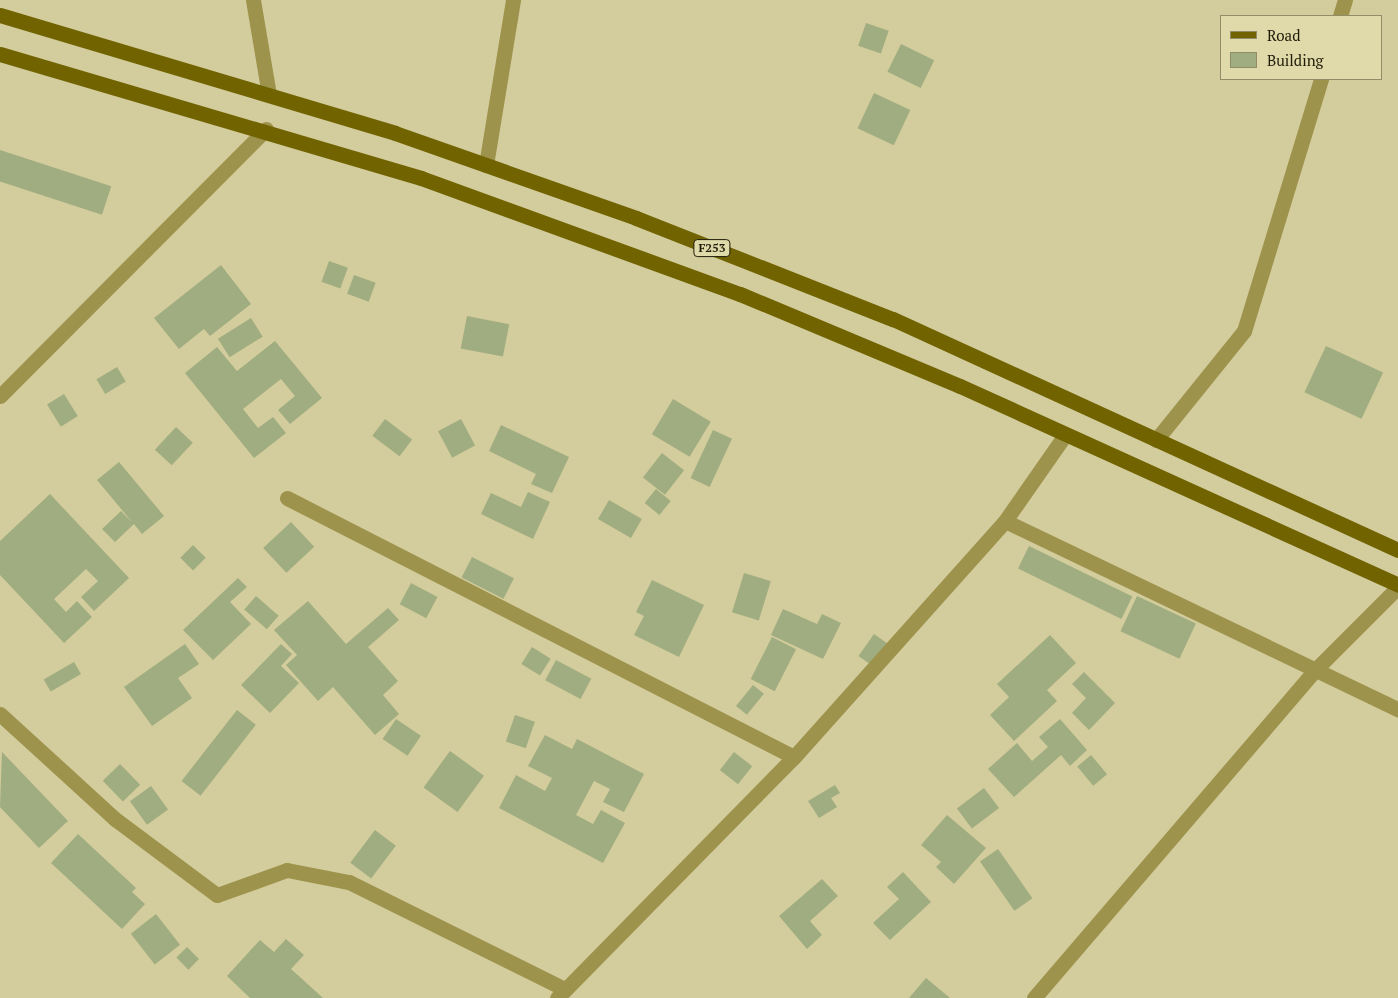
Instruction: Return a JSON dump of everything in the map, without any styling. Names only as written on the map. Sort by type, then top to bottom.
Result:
[{"type":"main road","name":"F253","points":[[0,15],[269,95],[486,165],[636,218],[894,320],[1398,550]]},
{"type":"main road","name":"F253","points":[[0,54],[266,129],[420,178],[740,294],[1065,434],[1398,586]]},
{"type":"street","points":[[253,0],[269,95]]},
{"type":"street","points":[[486,165],[513,0]]},
{"type":"street","points":[[1340,15],[1346,0]]},
{"type":"street","points":[[1156,440],[1244,331],[1321,80]]},
{"type":"street","points":[[0,396],[266,129]]},
{"type":"street","points":[[0,714],[115,819],[217,895],[287,870],[349,882],[561,994],[794,757],[1005,521],[1065,434]]},
{"type":"street","points":[[287,498],[794,757]]},
{"type":"street","points":[[1005,521],[1398,709]]},
{"type":"street","points":[[1034,998],[1316,669],[1398,586]]},
{"type":"building","points":[[866,23],[889,31],[881,54],[858,46]]},
{"type":"building","points":[[901,44],[934,60],[921,88],[887,72]]},
{"type":"building","points":[[874,93],[910,110],[894,145],[858,128]]},
{"type":"building","points":[[0,150],[111,186],[102,215],[0,182]]},
{"type":"building","points":[[329,261],[348,268],[340,289],[321,282]]},
{"type":"building","points":[[221,265],[251,304],[210,336],[204,329],[179,349],[154,318]]},
{"type":"building","points":[[354,275],[376,283],[369,302],[347,294]]},
{"type":"building","points":[[467,316],[509,324],[503,357],[461,348]]},
{"type":"building","points":[[251,318],[263,337],[230,357],[218,339]]},
{"type":"building","points":[[275,341],[322,398],[290,424],[278,410],[295,396],[281,379],[243,409],[258,428],[273,417],[286,433],[254,458],[185,373],[217,347],[237,371]]},
{"type":"building","points":[[1326,346],[1383,373],[1362,419],[1304,392]]},
{"type":"building","points":[[117,367],[126,382],[105,394],[96,379]]},
{"type":"building","points":[[64,394],[78,416],[61,427],[47,405]]},
{"type":"building","points":[[673,399],[711,422],[690,457],[652,434]]},
{"type":"building","points":[[385,419],[412,439],[400,456],[372,436]]},
{"type":"building","points":[[461,419],[475,445],[452,458],[438,431]]},
{"type":"building","points":[[501,425],[569,457],[552,493],[531,484],[536,474],[489,451]]},
{"type":"building","points":[[176,427],[193,443],[172,465],[155,450]]},
{"type":"building","points":[[713,430],[732,439],[710,487],[691,478]]},
{"type":"building","points":[[662,453],[684,470],[665,495],[643,477]]},
{"type":"building","points":[[119,462],[164,516],[142,534],[134,524],[115,542],[102,529],[121,511],[132,522],[97,480]]},
{"type":"building","points":[[656,489],[671,501],[659,515],[645,503]]},
{"type":"building","points":[[528,492],[550,502],[533,539],[481,514],[491,493],[521,507]]},
{"type":"building","points":[[50,494],[129,578],[94,611],[81,597],[98,581],[86,569],[54,599],[66,612],[77,601],[92,617],[64,643],[0,575],[0,541]]},
{"type":"building","points":[[609,500],[642,519],[631,538],[598,519]]},
{"type":"building","points":[[291,522],[314,547],[286,573],[263,548]]},
{"type":"building","points":[[193,545],[206,558],[193,570],[180,558]]},
{"type":"building","points":[[1029,546],[1132,596],[1121,619],[1018,568]]},
{"type":"building","points":[[472,557],[514,578],[503,599],[462,577]]},
{"type":"building","points":[[744,573],[771,581],[759,620],[732,612]]},
{"type":"building","points":[[238,578],[247,587],[230,602],[251,624],[213,660],[183,630]]},
{"type":"building","points":[[652,580],[704,605],[679,657],[634,635],[644,616],[636,612]]},
{"type":"building","points":[[411,583],[437,597],[426,618],[400,604]]},
{"type":"building","points":[[256,596],[279,616],[267,629],[244,610]]},
{"type":"building","points":[[1137,596],[1196,623],[1179,659],[1121,631]]},
{"type":"building","points":[[308,601],[346,644],[388,608],[399,620],[368,647],[398,681],[383,695],[399,714],[375,735],[333,687],[318,701],[286,665],[297,655],[274,630]]},
{"type":"building","points":[[783,609],[817,624],[822,614],[841,623],[823,659],[771,635]]},
{"type":"building","points":[[874,634],[890,645],[874,667],[859,656]]},
{"type":"building","points":[[1050,635],[1076,663],[1047,690],[1057,701],[1014,741],[990,715],[1009,697],[997,684]]},
{"type":"building","points":[[772,637],[796,649],[775,691],[751,679]]},
{"type":"building","points":[[185,644],[199,664],[178,678],[192,698],[152,726],[124,687]]},
{"type":"building","points":[[281,644],[292,654],[281,666],[299,683],[270,713],[241,685]]},
{"type":"building","points":[[532,647],[551,659],[540,676],[521,664]]},
{"type":"building","points":[[556,660],[591,679],[581,699],[545,680]]},
{"type":"building","points":[[74,662],[81,674],[51,692],[44,680]]},
{"type":"building","points":[[1084,672],[1115,703],[1089,730],[1072,713],[1086,698],[1072,684]]},
{"type":"building","points":[[753,685],[764,694],[747,715],[736,706]]},
{"type":"building","points":[[237,710],[256,725],[201,796],[182,781]]},
{"type":"building","points":[[515,715],[535,722],[526,748],[506,741]]},
{"type":"building","points":[[396,719],[421,736],[407,756],[383,739]]},
{"type":"building","points":[[1060,719],[1087,750],[1070,766],[1061,755],[1014,797],[988,769],[1017,743],[1032,761],[1048,747],[1039,737]]},
{"type":"building","points":[[545,735],[572,749],[577,739],[644,774],[624,812],[603,802],[610,789],[594,781],[576,815],[593,824],[601,810],[625,823],[603,863],[499,808],[516,775],[545,791],[552,778],[528,766]]},
{"type":"building","points":[[450,751],[484,776],[458,812],[424,787]]},
{"type":"building","points":[[2,752],[68,821],[39,848],[0,807]]},
{"type":"building","points":[[734,752],[752,766],[738,784],[720,770]]},
{"type":"building","points":[[1091,755],[1107,774],[1093,786],[1077,767]]},
{"type":"building","points":[[120,764],[140,785],[123,802],[103,781]]},
{"type":"building","points":[[835,785],[840,793],[831,798],[837,807],[819,818],[808,801]]},
{"type":"building","points":[[151,786],[168,809],[147,825],[130,801]]},
{"type":"building","points":[[984,788],[999,808],[972,828],[957,808]]},
{"type":"building","points":[[947,815],[986,848],[954,884],[936,867],[941,862],[921,845]]},
{"type":"building","points":[[375,830],[396,846],[371,878],[350,863]]},
{"type":"building","points":[[78,834],[136,888],[132,892],[145,904],[122,929],[51,863]]},
{"type":"building","points":[[998,849],[1032,898],[1014,911],[980,862]]},
{"type":"building","points":[[903,872],[931,902],[890,940],[873,923],[899,899],[887,887]]},
{"type":"building","points":[[822,879],[838,896],[810,921],[822,935],[807,949],[779,916]]},
{"type":"building","points":[[156,914],[180,945],[155,964],[131,934]]},
{"type":"building","points":[[286,939],[304,955],[291,969],[323,998],[250,998],[227,976],[260,940],[274,952]]},
{"type":"building","points":[[187,947],[199,959],[188,970],[176,958]]},
{"type":"building","points":[[926,978],[950,998],[909,998]]}]
